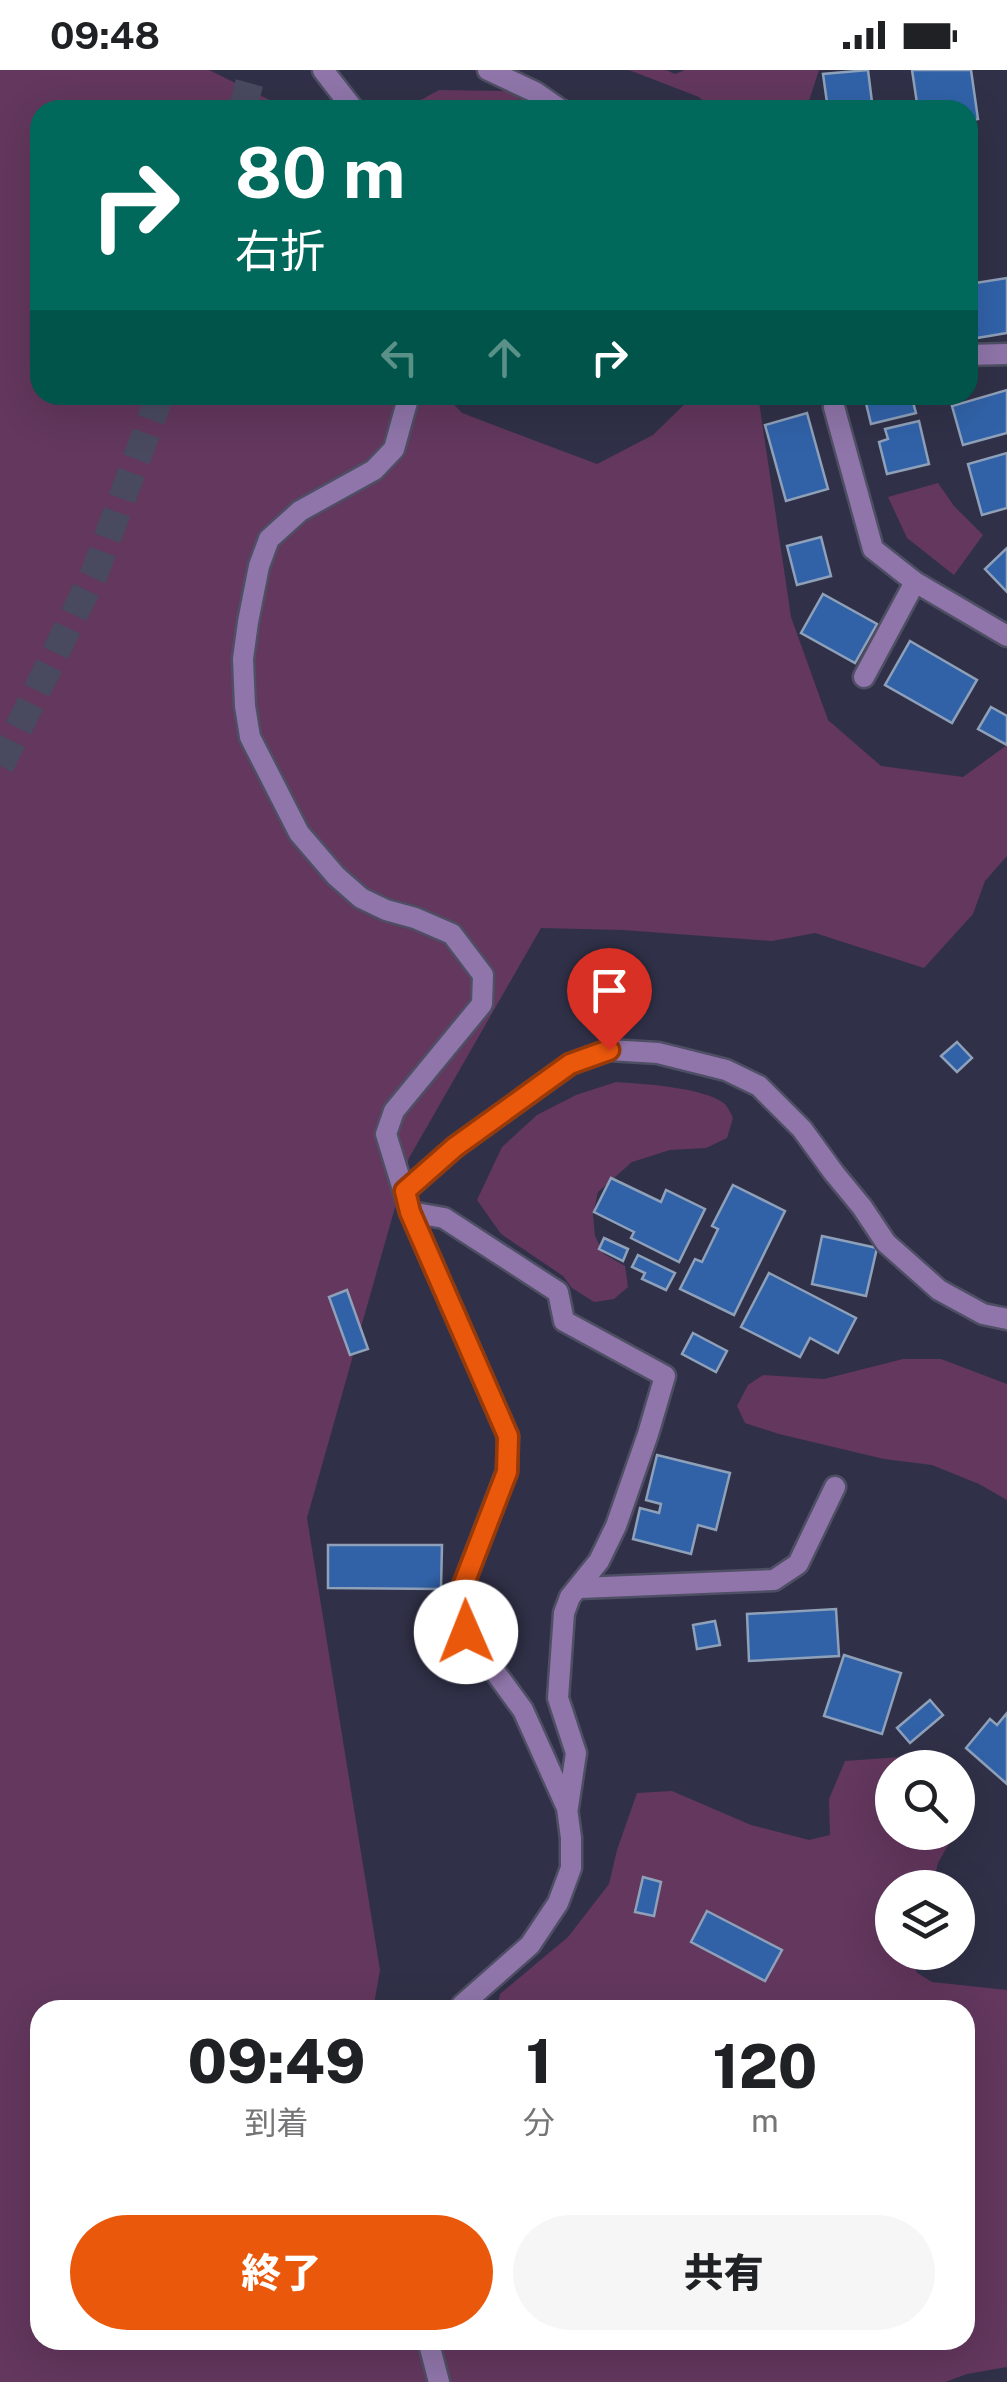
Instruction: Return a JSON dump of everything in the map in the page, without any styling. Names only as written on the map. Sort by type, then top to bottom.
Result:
[{"type":"street","points":[[323,70],[346,100]]},
{"type":"street","points":[[488,70],[547,100]]},
{"type":"street","points":[[978,355],[1007,354]]},
{"type":"street","points":[[406,405],[394,449],[374,470],[300,511],[269,539],[259,566],[243,659],[244,706],[250,738],[300,833],[336,876],[361,898],[452,934],[483,975],[482,1004],[394,1112],[386,1134],[408,1201],[508,1436],[507,1472],[461,1591],[466,1632],[523,1710],[567,1808],[571,1838],[570,1868],[558,1904],[530,1944],[467,2000]]},
{"type":"street","points":[[834,407],[873,549],[916,582],[1007,636]]},
{"type":"street","points":[[864,677],[916,582]]},
{"type":"street","points":[[408,1201],[455,1147],[570,1064],[609,1050],[658,1054],[726,1070],[758,1086],[802,1130],[886,1243],[939,1290],[983,1314],[1007,1318]]},
{"type":"street","points":[[408,1201],[444,1218],[558,1292],[564,1321],[665,1376],[616,1526],[599,1561],[570,1597],[564,1613],[558,1698],[576,1753],[567,1808]]},
{"type":"street","points":[[580,1588],[774,1580],[798,1564],[834,1487]]},
{"type":"street","points":[[431,2350],[439,2382]]},
{"type":"shaded area","points":[[0,70],[209,70],[270,100],[30,100],[30,405],[454,405],[462,413],[597,464],[653,435],[684,405],[759,405],[791,617],[828,720],[881,766],[963,777],[1007,745],[1007,856],[985,881],[973,914],[924,968],[815,933],[772,941],[541,928],[409,1158],[307,1518],[380,1970],[375,2000],[30,2000],[30,2350],[975,2350],[975,2000],[499,2000],[500,1994],[568,1937],[609,1884],[637,1793],[672,1791],[751,1825],[809,1840],[830,1835],[829,1799],[845,1761],[875,1759],[875,1850],[945,1850],[936,1870],[875,1870],[875,1970],[916,1970],[932,1982],[1007,1990],[1007,2367],[945,2382],[0,2382]]},
{"type":"shaded area","points":[[629,70],[666,70],[675,74],[685,70],[819,70],[809,100],[699,97]]},
{"type":"shaded area","points":[[439,90],[506,91],[523,100],[421,100]]},
{"type":"shaded area","points":[[938,483],[983,535],[954,575],[907,538],[888,497]]},
{"type":"shaded area","points":[[616,1082],[703,1094],[725,1104],[733,1118],[727,1138],[706,1148],[670,1150],[632,1162],[598,1192],[593,1214],[595,1236],[604,1254],[625,1266],[628,1287],[614,1299],[594,1302],[501,1234],[477,1200],[502,1147],[537,1115],[576,1095]]},
{"type":"shaded area","points":[[903,1359],[941,1359],[1007,1384],[1007,1500],[932,1465],[884,1459],[745,1423],[737,1406],[748,1385],[763,1375],[824,1379]]},
{"type":"building","points":[[868,70],[872,100],[827,100],[823,74]]},
{"type":"building","points":[[912,70],[971,70],[975,100],[916,100]]},
{"type":"building","points":[[1007,278],[1007,333],[978,338],[978,283]]},
{"type":"building","points":[[1007,390],[1007,433],[963,445],[952,406],[978,405],[978,398]]},
{"type":"building","points":[[866,405],[914,405],[916,413],[871,424]]},
{"type":"building","points":[[807,413],[828,489],[786,501],[765,425]]},
{"type":"building","points":[[919,421],[929,464],[887,474],[879,442],[888,439],[885,429]]},
{"type":"building","points":[[1007,453],[1007,508],[982,515],[968,464]]},
{"type":"building","points":[[821,537],[831,576],[797,585],[787,546]]},
{"type":"building","points":[[1007,548],[1007,592],[985,569]]},
{"type":"building","points":[[823,594],[877,624],[855,663],[801,633]]},
{"type":"building","points":[[910,641],[977,680],[952,723],[885,685]]},
{"type":"building","points":[[991,707],[1007,716],[1007,745],[978,729]]},
{"type":"building","points":[[957,1042],[972,1058],[957,1072],[941,1056]]},
{"type":"building","points":[[611,1178],[661,1202],[666,1190],[705,1209],[679,1262],[631,1238],[634,1232],[594,1212]]},
{"type":"building","points":[[733,1185],[785,1211],[734,1315],[680,1289],[695,1259],[702,1262],[718,1229],[712,1226]]},
{"type":"building","points":[[822,1236],[877,1248],[866,1296],[812,1284]]},
{"type":"building","points":[[604,1238],[628,1249],[623,1261],[599,1249]]},
{"type":"building","points":[[638,1255],[675,1273],[666,1290],[642,1279],[645,1273],[632,1267]]},
{"type":"building","points":[[769,1273],[856,1318],[838,1353],[810,1338],[800,1357],[741,1327]]},
{"type":"building","points":[[347,1290],[368,1349],[350,1355],[329,1297]]},
{"type":"building","points":[[693,1333],[727,1351],[716,1372],[682,1354]]},
{"type":"building","points":[[657,1455],[730,1473],[716,1530],[698,1525],[691,1554],[633,1539],[640,1508],[659,1513],[661,1504],[646,1500]]},
{"type":"building","points":[[328,1545],[442,1545],[441,1589],[328,1588]]},
{"type":"building","points":[[836,1609],[839,1656],[749,1661],[747,1614]]},
{"type":"building","points":[[715,1621],[720,1645],[697,1649],[693,1625]]},
{"type":"building","points":[[844,1655],[901,1673],[882,1734],[824,1716]]},
{"type":"building","points":[[930,1700],[943,1715],[910,1743],[897,1728]]},
{"type":"building","points":[[1007,1713],[1007,1784],[975,1756],[975,1750],[966,1748],[990,1719],[997,1725]]},
{"type":"building","points":[[643,1877],[661,1882],[654,1916],[635,1912]]},
{"type":"building","points":[[707,1911],[782,1950],[765,1981],[691,1942]]},
{"type":"tunnel","points":[[245,100],[253,70]]},
{"type":"tunnel","points":[[0,766],[95,572],[156,405]]},
{"type":"route","points":[[466,1632],[461,1591],[507,1472],[508,1436],[410,1212],[405,1191],[455,1147],[570,1064],[609,1050]]}]
